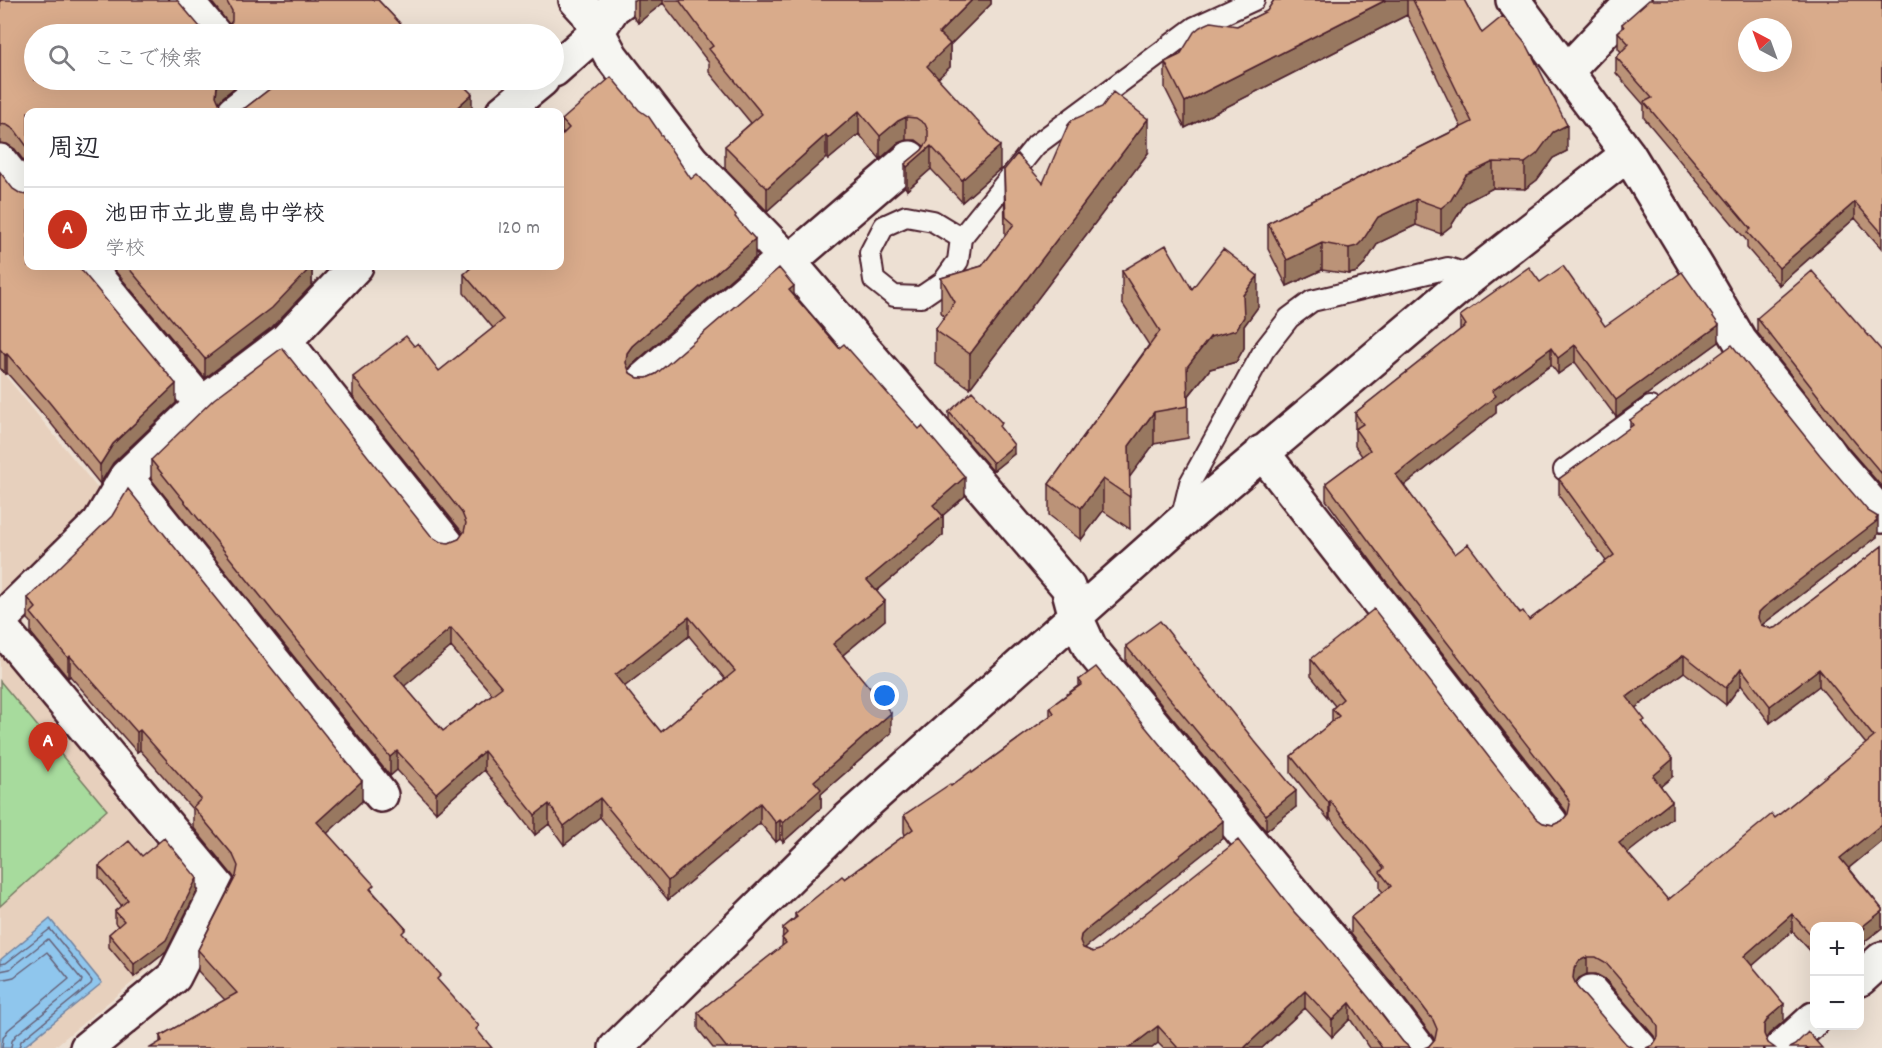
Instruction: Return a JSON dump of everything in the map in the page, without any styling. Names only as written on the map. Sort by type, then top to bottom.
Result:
[{"type":"street","points":[[186,0],[206,24]]},
{"type":"street","points":[[576,0],[587,12],[611,56],[692,161],[787,260],[1068,587],[1076,617],[1090,648],[1236,843],[1385,1004],[1418,1048]]},
{"type":"street","points":[[564,60],[597,32],[614,8],[624,0]]},
{"type":"street","points":[[1513,0],[1628,154],[1730,348],[1825,447],[1882,516]]},
{"type":"street","points":[[1566,72],[1634,0]]},
{"type":"street","points":[[239,108],[260,92],[258,90]]},
{"type":"street","points":[[508,108],[530,90]]},
{"type":"street","points":[[616,1048],[846,821],[1180,523],[1472,276],[1628,154]]},
{"type":"street","points":[[644,379],[910,158]]},
{"type":"street","points":[[0,161],[24,191]]},
{"type":"street","points":[[90,270],[202,404]]},
{"type":"street","points":[[0,620],[99,523],[126,477],[202,404],[285,341],[352,270]]},
{"type":"street","points":[[285,341],[447,544]]},
{"type":"street","points":[[1262,452],[1551,823]]},
{"type":"street","points":[[126,477],[381,795]]},
{"type":"street","points":[[0,626],[219,888],[174,976],[87,1048]]},
{"type":"street","points":[[1863,976],[1882,960]]},
{"type":"street","points":[[1591,992],[1640,1048]]},
{"type":"lane","points":[[960,238],[933,221],[906,216],[884,226],[870,253],[874,280],[894,296],[921,297],[943,282],[958,261],[960,238],[1036,145],[1195,27],[1254,0]]},
{"type":"lane","points":[[1180,523],[1190,483],[1264,350],[1289,318],[1312,301],[1448,268],[1472,276]]},
{"type":"lane","points":[[1564,471],[1666,396]]},
{"type":"shaded area","points":[[0,369],[99,490],[92,510],[0,601]]},
{"type":"shaded area","points":[[0,654],[193,889],[146,971],[53,1048],[0,1048]]},
{"type":"green space","points":[[0,681],[107,810],[0,906]]},
{"type":"water","points":[[50,919],[102,983],[22,1048],[0,1048],[0,960]]},
{"type":"building","points":[[0,0],[177,0],[197,24],[24,24],[24,90],[217,90],[216,96],[224,108],[24,108],[24,142],[15,130],[0,124]]},
{"type":"building","points":[[226,0],[378,0],[401,24],[230,24],[232,11]]},
{"type":"building","points":[[679,0],[972,0],[939,33],[950,44],[927,66],[1000,146],[962,180],[931,146],[907,167],[905,164],[922,150],[928,141],[925,124],[916,118],[906,117],[880,136],[859,111],[828,138],[826,135],[767,188],[725,146],[762,114],[709,49],[713,46]]},
{"type":"building","points":[[1274,0],[1386,0],[1185,102],[1165,62],[1180,55],[1194,32],[1200,27],[1211,22],[1237,26],[1267,11]]},
{"type":"building","points":[[1413,0],[1464,0],[1482,33],[1503,16],[1528,47],[1567,125],[1553,132],[1537,154],[1525,163],[1493,162],[1466,175],[1451,200],[1441,208],[1416,199],[1378,217],[1357,246],[1349,248],[1322,243],[1287,260],[1268,223],[1472,122]]},
{"type":"building","points":[[1649,0],[1882,0],[1882,233],[1855,202],[1779,268],[1747,232],[1751,229],[1644,102],[1652,98],[1616,57],[1629,44],[1618,32],[1624,27],[1622,24]]},
{"type":"building","points":[[611,77],[639,110],[649,117],[691,179],[697,174],[736,215],[735,217],[755,239],[632,346],[627,353],[626,363],[630,373],[638,378],[647,378],[656,374],[779,268],[794,286],[789,290],[839,348],[844,344],[919,429],[922,426],[965,477],[933,505],[943,516],[867,580],[885,601],[833,644],[891,713],[814,781],[821,789],[783,823],[780,820],[776,823],[760,803],[668,881],[600,798],[564,826],[549,804],[535,815],[484,751],[436,793],[397,751],[390,757],[151,460],[214,399],[282,348],[432,537],[440,542],[449,543],[459,539],[466,523],[462,513],[353,377],[406,336],[414,346],[418,343],[439,371],[503,320],[464,274],[468,270],[564,270],[564,133],[569,128],[564,122],[564,118]],"holes":[[[689,617],[735,671],[661,732],[615,675]],[[451,628],[502,687],[443,731],[395,675]]]},
{"type":"building","points":[[268,90],[468,90],[472,94],[456,108],[245,108]]},
{"type":"building","points":[[1113,92],[1148,119],[970,354],[935,330],[955,302],[941,278],[982,266],[1014,224],[1006,217],[1004,170],[1017,154],[1043,183],[1068,125],[1072,120],[1102,107]]},
{"type":"building","points":[[0,172],[13,189],[24,194],[24,270],[81,270],[176,384],[113,444],[100,465],[49,402],[0,349]]},
{"type":"building","points":[[1166,245],[1192,289],[1223,249],[1258,276],[1243,295],[1244,317],[1236,330],[1210,337],[1187,367],[1188,406],[1154,412],[1129,446],[1130,497],[1103,479],[1081,508],[1049,484],[1160,331],[1122,271]]},
{"type":"building","points":[[1563,266],[1605,326],[1682,272],[1719,325],[1616,400],[1575,345],[1558,358],[1551,348],[1492,391],[1496,396],[1396,475],[1455,554],[1468,544],[1520,613],[1523,611],[1529,620],[1614,555],[1559,479],[1633,425],[1630,420],[1732,345],[1820,455],[1868,511],[1878,517],[1877,521],[1759,612],[1758,618],[1761,625],[1771,629],[1777,627],[1882,546],[1882,824],[1840,858],[1882,911],[1864,925],[1864,922],[1810,922],[1810,934],[1792,914],[1744,956],[1784,1004],[1769,1017],[1764,1025],[1764,1034],[1768,1043],[1775,1048],[1646,1048],[1653,1045],[1658,1037],[1658,1027],[1654,1019],[1605,962],[1596,957],[1587,957],[1579,961],[1574,969],[1573,978],[1577,987],[1626,1044],[1633,1048],[1424,1048],[1435,1039],[1437,1029],[1433,1020],[1351,917],[1391,886],[1380,872],[1384,868],[1291,756],[1339,716],[1332,709],[1343,699],[1311,659],[1374,609],[1536,818],[1543,823],[1553,825],[1562,821],[1568,814],[1570,804],[1566,795],[1386,564],[1326,483],[1370,450],[1355,429],[1363,424],[1355,413],[1466,325],[1460,316],[1529,267],[1540,282]],"holes":[[[1684,655],[1726,688],[1741,668],[1770,706],[1819,669],[1874,737],[1775,818],[1772,814],[1668,900],[1619,843],[1672,801],[1653,776],[1673,759],[1642,722],[1645,720],[1627,697]]]},
{"type":"building","points":[[130,270],[308,270],[272,308],[205,359]]},
{"type":"building","points":[[1812,271],[1882,351],[1882,474],[1757,318]]},
{"type":"building","points":[[972,391],[1002,423],[999,426],[1014,445],[993,463],[949,412]]},
{"type":"building","points":[[128,489],[362,781],[317,822],[374,885],[370,889],[406,929],[402,933],[441,975],[437,979],[479,1026],[476,1029],[492,1048],[150,1048],[162,1041],[160,1036],[237,993],[198,950],[236,876],[238,866],[233,855],[193,807],[201,799],[140,730],[137,732],[70,656],[68,658],[31,613],[36,608],[28,598],[112,516]]},
{"type":"building","points":[[1160,621],[1296,791],[1266,815],[1126,646]]},
{"type":"building","points":[[1096,667],[1223,821],[1085,931],[1080,941],[1083,948],[1093,952],[1099,950],[1238,840],[1295,913],[1322,941],[1410,1048],[1382,1048],[1350,1003],[1332,1020],[1305,991],[1244,1048],[1178,1048],[1158,1026],[1129,1048],[727,1048],[698,1012],[786,943],[782,938],[787,933],[783,928],[797,917],[795,914],[842,876],[845,879],[913,829],[904,815],[971,771],[972,773],[1054,713],[1050,707],[1082,684],[1079,680]]},
{"type":"building","points":[[164,838],[197,878],[166,940],[134,964],[109,934],[124,921],[115,911],[128,900],[99,866],[129,841],[142,856]]},
{"type":"building","points":[[1808,1032],[1822,1048],[1789,1048],[1795,1045]]},
{"type":"place","name":"池田市立北豊島中学校","points":[[48,772]]}]
